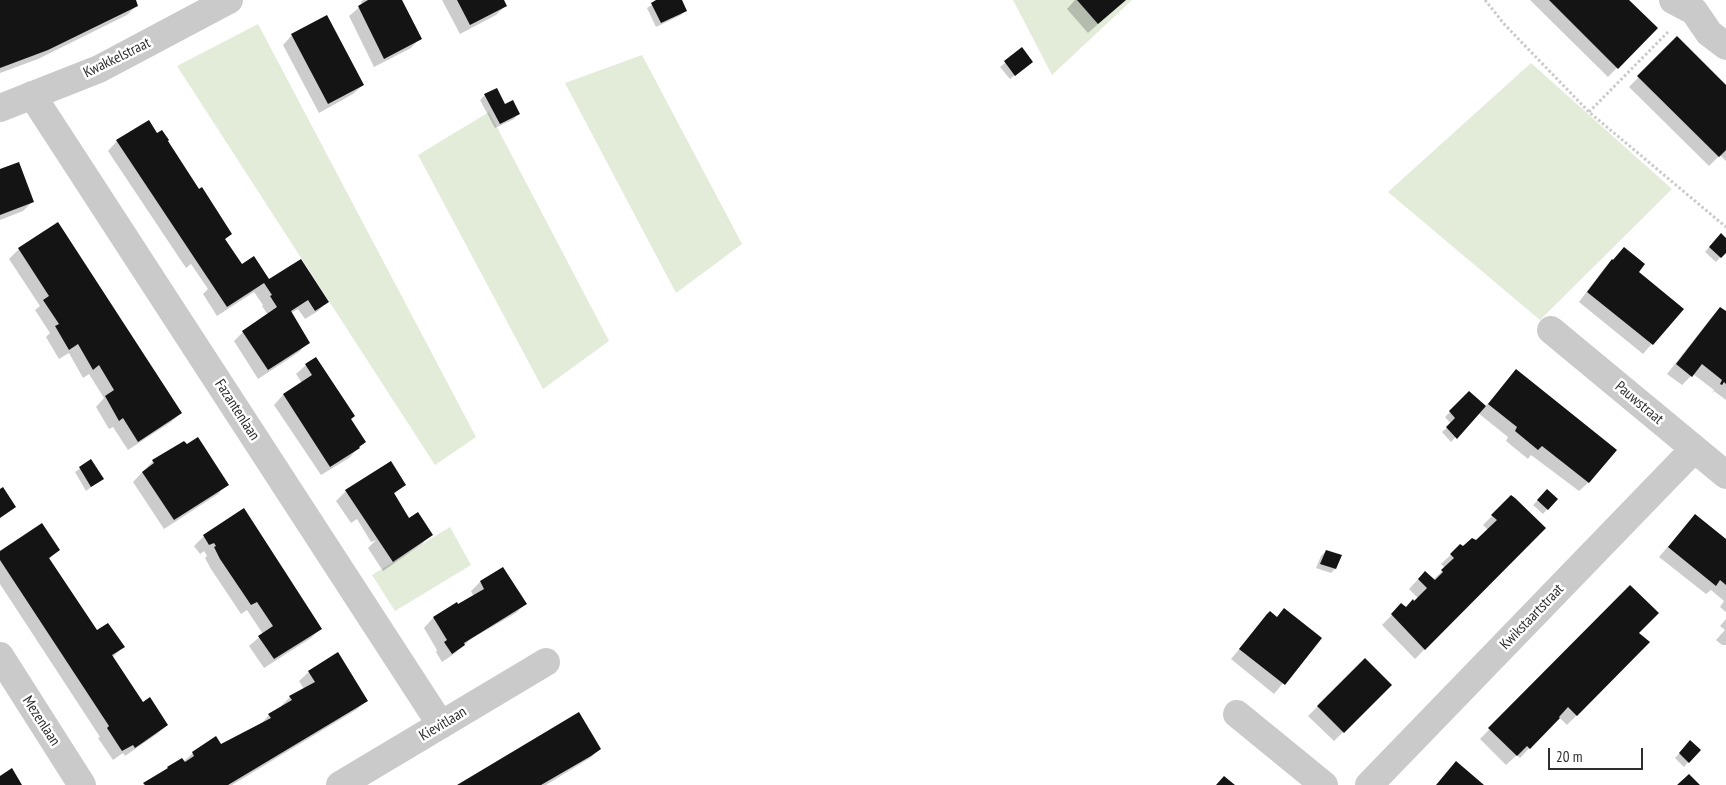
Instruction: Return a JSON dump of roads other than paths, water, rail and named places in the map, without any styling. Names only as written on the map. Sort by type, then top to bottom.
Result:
[{"type":"street","name":"Kwakkelstraat","points":[[0,108],[99,69],[229,0]]},
{"type":"street","points":[[1690,4],[1709,33],[1726,46]]},
{"type":"street","name":"Fazantenlaan","points":[[32,96],[441,725]]},
{"type":"street","name":"Pauwstraat","points":[[1551,330],[1726,475]]},
{"type":"street","name":"Kwikstaartstraat","points":[[1369,785],[1694,449]]},
{"type":"street","name":"Mezenlaan","points":[[0,656],[82,785]]},
{"type":"street","name":"Kievitlaan","points":[[340,785],[546,662]]},
{"type":"street","points":[[1237,714],[1324,785]]}]
